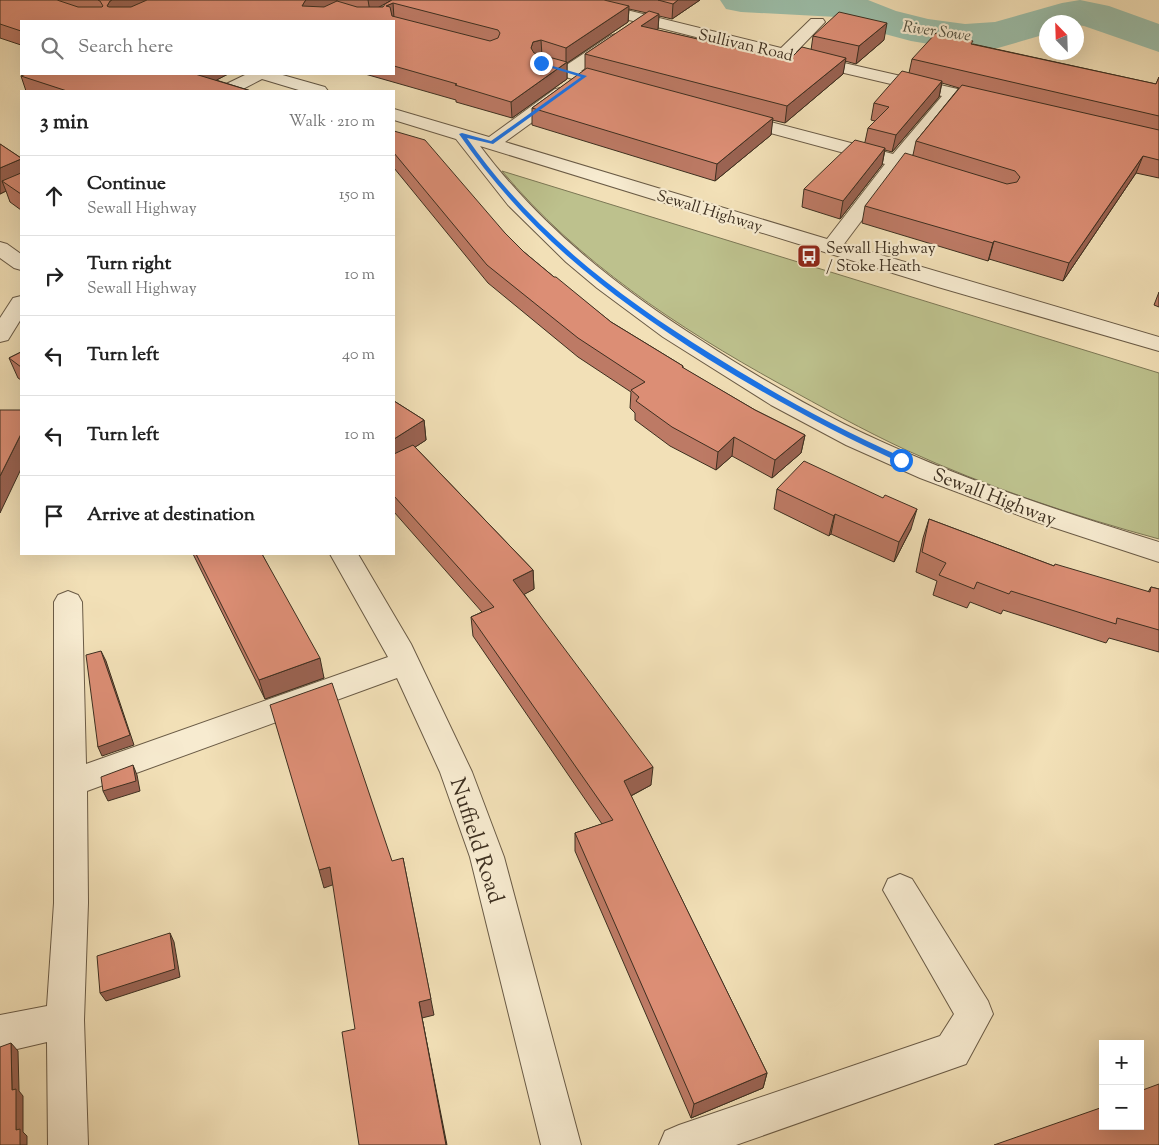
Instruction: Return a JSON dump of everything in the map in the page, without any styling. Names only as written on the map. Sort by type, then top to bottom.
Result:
[{"type":"street","name":"Sullivan Road","points":[[567,0],[785,54],[1009,106]]},
{"type":"street","points":[[492,143],[645,20]]},
{"type":"street","points":[[785,54],[817,22]]},
{"type":"street","points":[[550,66],[630,90]]},
{"type":"street","points":[[228,90],[259,75]]},
{"type":"street","points":[[264,75],[317,90]]},
{"type":"street","points":[[832,247],[897,161],[953,93]]},
{"type":"street","name":"Sewall Highway","points":[[395,114],[1159,344]]},
{"type":"street","points":[[720,114],[933,172]]},
{"type":"street","name":"Sewall Highway","points":[[462,134],[486,170],[516,204],[557,245],[610,289],[656,322],[752,384],[855,439],[952,482],[1083,529],[1159,552]]},
{"type":"street","points":[[0,248],[20,263]]},
{"type":"street","points":[[0,335],[20,304]]},
{"type":"street","points":[[0,350],[20,339]]},
{"type":"street","name":"Nuffield Road","points":[[345,555],[365,588],[405,663],[456,772],[487,857],[561,1145]]},
{"type":"street","points":[[68,602],[71,783],[71,903],[65,1020],[68,1145]]},
{"type":"street","points":[[71,783],[405,663]]},
{"type":"street","points":[[679,1145],[953,1051],[975,1014],[900,890]]},
{"type":"street","points":[[0,1034],[65,1020]]},
{"type":"green space","points":[[502,171],[1159,373],[1159,539],[1095,521],[999,488],[937,464],[890,442],[780,384],[667,316],[631,290],[563,235]]},
{"type":"building","points":[[0,0],[57,0],[78,7],[102,7],[98,0],[112,0],[107,6],[109,7],[131,7],[147,0],[306,0],[302,6],[324,7],[337,1],[357,7],[383,7],[392,0],[604,0],[629,6],[566,48],[541,40],[533,42],[531,48],[534,53],[567,62],[511,102],[395,66],[395,20],[20,20],[20,31],[0,24]],"holes":[[[393,3],[498,30],[500,33],[498,38],[490,41],[392,16],[390,7],[386,6]]]},
{"type":"building","points":[[658,0],[678,0],[673,4]]},
{"type":"building","points":[[649,11],[659,14],[641,26],[789,60],[802,47],[846,58],[787,106],[585,54]]},
{"type":"building","points":[[839,12],[887,23],[859,46],[813,36]]},
{"type":"building","points":[[936,33],[973,41],[971,44],[1039,60],[1156,84],[1159,77],[1159,116],[912,59]]},
{"type":"building","points":[[587,68],[773,118],[717,164],[532,108]]},
{"type":"building","points":[[902,71],[942,81],[896,135],[868,128],[889,107],[874,103]]},
{"type":"building","points":[[198,75],[248,90],[64,90],[21,76]]},
{"type":"building","points":[[962,85],[1159,130],[1159,160],[1143,156],[1069,263],[865,206],[905,153],[1007,184],[1017,182],[1020,177],[1015,171],[916,141]]},
{"type":"building","points":[[395,131],[425,140],[505,233],[524,252],[611,322],[755,410],[805,435],[775,460],[734,437],[718,452],[672,427],[636,401],[639,397],[631,390],[645,382],[578,338],[487,265],[395,154]]},
{"type":"building","points":[[855,140],[885,148],[843,201],[804,189]]},
{"type":"building","points":[[0,144],[20,157],[20,159],[0,168]]},
{"type":"building","points":[[20,173],[20,193],[2,181]]},
{"type":"building","points":[[20,352],[20,366],[9,358]]},
{"type":"building","points":[[395,402],[424,420],[395,438]]},
{"type":"building","points":[[0,410],[20,410],[20,436],[0,476]]},
{"type":"building","points":[[413,445],[533,570],[513,580],[653,767],[624,781],[767,1073],[694,1104],[575,833],[613,820],[471,617],[494,607],[395,497],[395,454]]},
{"type":"building","points":[[804,461],[883,498],[885,495],[917,509],[899,542],[835,514],[834,516],[777,489]]},
{"type":"building","points":[[929,519],[1054,566],[1055,564],[1150,592],[1151,587],[1159,589],[1159,630],[1117,618],[1116,624],[1011,591],[1009,594],[977,582],[974,589],[939,575],[946,563],[922,552]]},
{"type":"building","points":[[196,555],[263,555],[320,658],[259,680]]},
{"type":"building","points":[[101,651],[130,735],[98,747],[86,655]]},
{"type":"building","points":[[332,683],[392,861],[403,858],[431,999],[419,1002],[446,1145],[359,1145],[342,1032],[355,1029],[330,867],[319,870],[270,705]]},
{"type":"building","points":[[133,765],[136,781],[103,791],[101,777]]},
{"type":"building","points":[[170,933],[175,969],[100,993],[97,956]]},
{"type":"building","points":[[11,1043],[12,1090],[16,1089],[16,1130],[20,1129],[20,1145],[0,1145],[0,1047]]},
{"type":"building","points":[[1159,1084],[1159,1145],[994,1145],[1099,1108],[1099,1130],[1144,1130],[1144,1090]]},
{"type":"waterway","name":"River Sowe","points":[[741,0],[844,5],[881,20],[926,32],[965,37],[998,35],[1077,12],[1094,15],[1159,39]]},
{"type":"place","name":"Sewall Highway / Stoke Heath","points":[[809,256]]},
{"type":"route","points":[[541,63],[585,76],[492,143],[462,134],[486,170],[516,204],[557,245],[610,289],[663,328],[752,384],[855,439],[901,460]]}]
